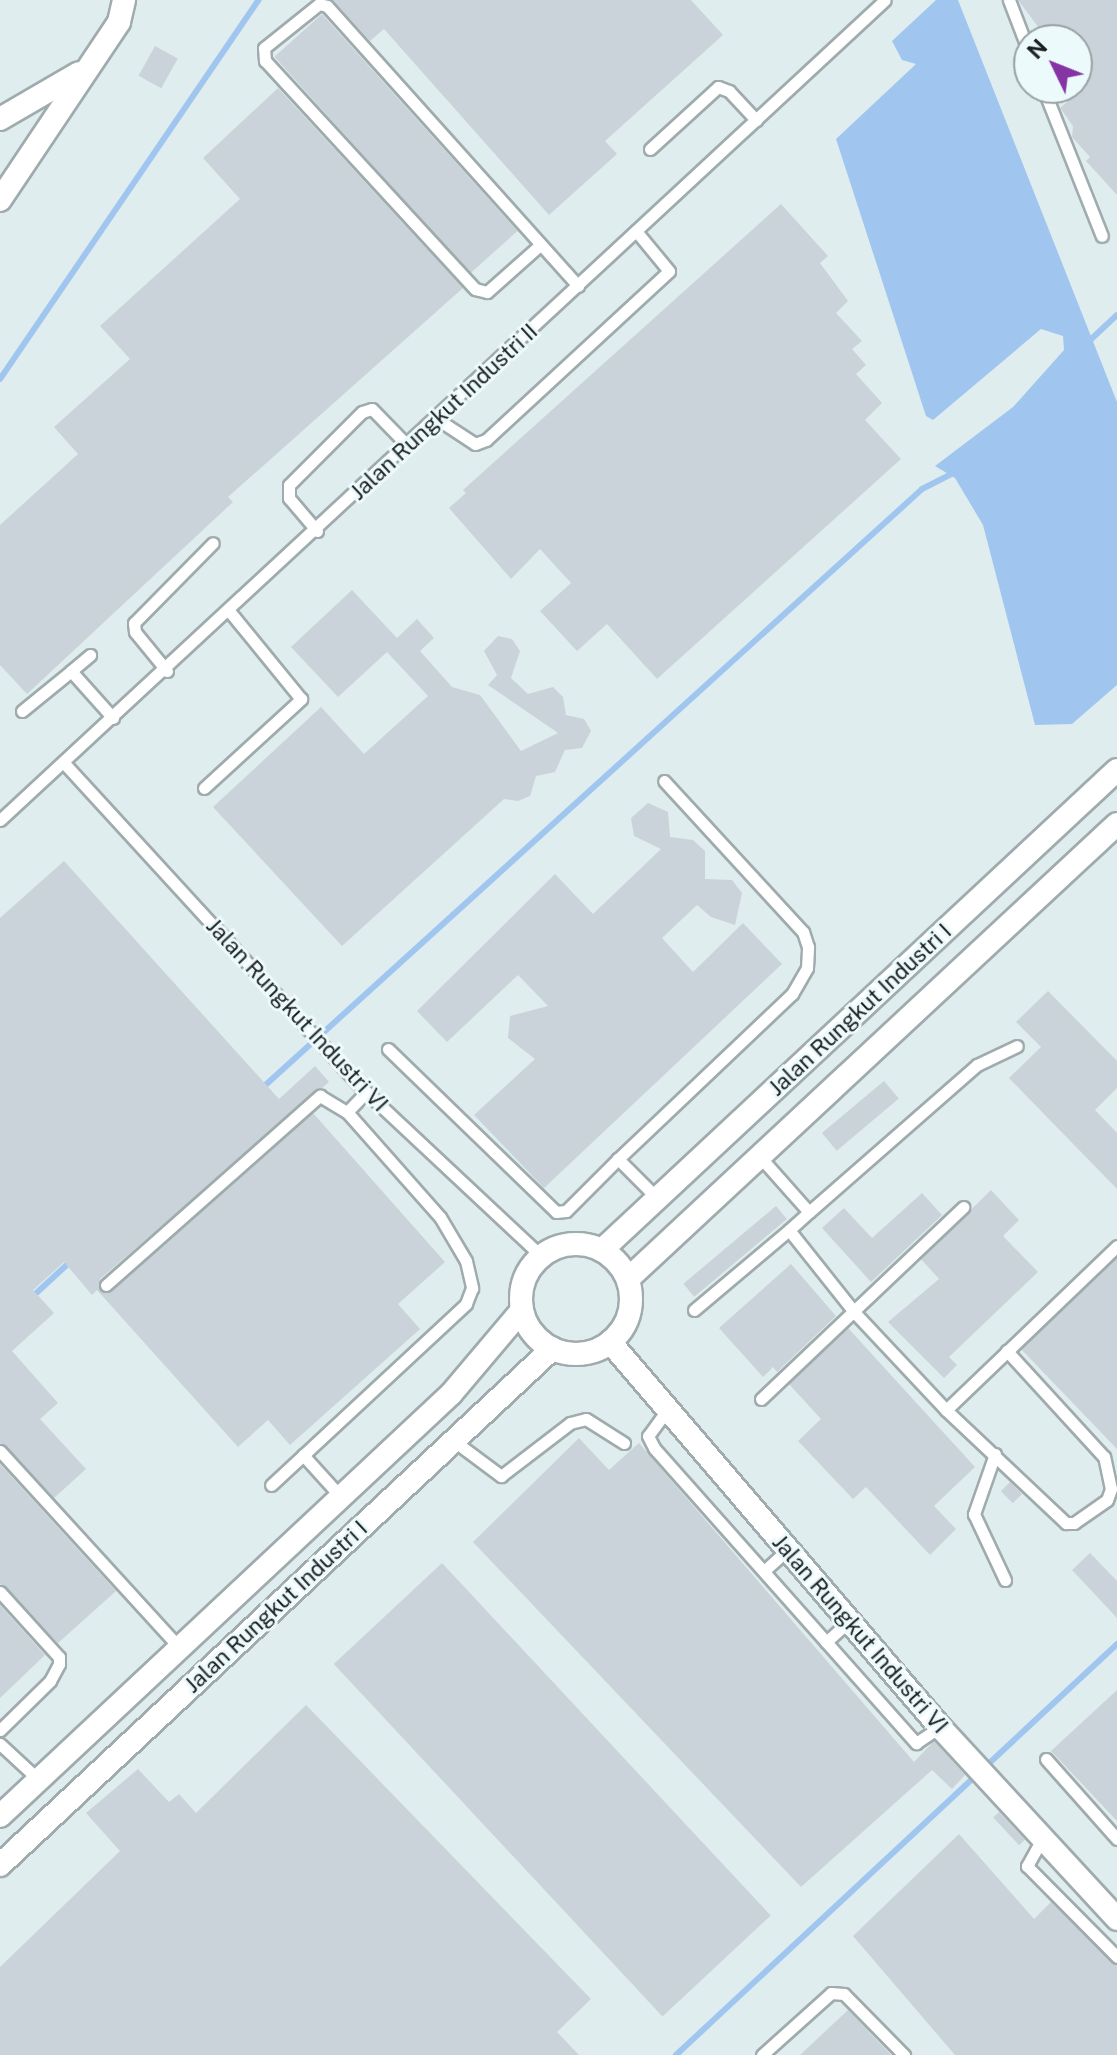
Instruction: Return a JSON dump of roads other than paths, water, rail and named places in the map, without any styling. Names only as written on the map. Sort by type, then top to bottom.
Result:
[{"type":"street","points":[[0,200],[119,22],[124,0]]},
{"type":"street","points":[[0,119],[84,71]]},
{"type":"street","name":"Jalan Rungkut Industri I","points":[[602,1250],[1117,770]]},
{"type":"street","name":"Jalan Rungkut Industri I","points":[[628,1279],[1117,824]]},
{"type":"street","points":[[571,1244],[602,1250],[628,1279],[629,1313],[610,1342],[582,1353],[552,1349],[528,1326],[522,1310],[522,1290],[541,1256],[571,1244]]},
{"type":"street","name":"Jalan Rungkut Industri I","points":[[0,1816],[451,1394],[522,1310]]},
{"type":"street","name":"Jalan Rungkut Industri VI","points":[[610,1342],[940,1727],[1117,1919]]},
{"type":"street","name":"Jalan Rungkut Industri I","points":[[0,1865],[552,1349]]},
{"type":"lane","name":"Jalan Rungkut Industri II","points":[[0,820],[167,671],[885,0]]},
{"type":"lane","points":[[1009,0],[1018,24]]},
{"type":"lane","points":[[540,245],[487,292],[475,289],[265,61],[264,48],[319,4],[327,6],[578,286]]},
{"type":"lane","points":[[650,149],[718,87],[756,120]]},
{"type":"lane","points":[[1049,104],[1102,236]]},
{"type":"lane","points":[[437,419],[475,444],[486,440],[669,271],[636,231]]},
{"type":"lane","points":[[317,531],[289,498],[289,485],[362,412],[372,409],[408,446]]},
{"type":"lane","points":[[167,671],[135,632],[134,623],[213,543]]},
{"type":"lane","points":[[204,788],[301,699],[230,612]]},
{"type":"lane","points":[[22,711],[90,655]]},
{"type":"lane","points":[[71,671],[113,718]]},
{"type":"lane","name":"Jalan Rungkut Industri VI","points":[[64,763],[366,1092],[541,1256]]},
{"type":"lane","points":[[388,1049],[556,1212],[566,1211],[792,994],[807,968],[803,932],[664,781]]},
{"type":"lane","points":[[694,1310],[977,1065],[1017,1046]]},
{"type":"lane","points":[[347,1112],[366,1092]]},
{"type":"lane","points":[[106,1285],[311,1100],[328,1098],[347,1112],[440,1217],[466,1261],[472,1288],[457,1317],[271,1485]]},
{"type":"lane","points":[[761,1158],[809,1212]]},
{"type":"lane","points":[[618,1159],[658,1200]]},
{"type":"lane","points":[[761,1399],[855,1313],[963,1207]]},
{"type":"lane","points":[[789,1230],[855,1313],[946,1410],[1066,1523],[1080,1520],[1107,1500],[1111,1489],[1104,1457],[1007,1351]]},
{"type":"lane","points":[[946,1410],[1117,1246]]},
{"type":"lane","points":[[667,1410],[648,1436],[654,1448],[916,1743],[940,1727]]},
{"type":"lane","points":[[454,1441],[501,1476],[570,1423],[586,1419],[624,1443]]},
{"type":"lane","points":[[0,1451],[180,1648]]},
{"type":"lane","points":[[995,1454],[974,1514],[1005,1580]]},
{"type":"lane","points":[[303,1455],[341,1497]]},
{"type":"lane","points":[[765,1570],[787,1550]]},
{"type":"lane","points":[[0,1592],[59,1657],[57,1672],[0,1730]]},
{"type":"lane","points":[[826,1642],[849,1621]]},
{"type":"lane","points":[[0,1744],[39,1780]]},
{"type":"lane","points":[[1046,1759],[1117,1839]]},
{"type":"lane","points":[[1042,1839],[1027,1866],[1117,1957]]},
{"type":"lane","points":[[762,2055],[831,1993],[844,1994],[904,2055]]},
{"type":"water","points":[[936,0],[958,0],[1117,402],[1117,685],[1072,724],[1035,725],[983,525],[955,478],[935,466],[1013,407],[1064,350],[1063,336],[1041,329],[933,420],[926,416],[836,139],[916,64],[902,60],[892,41]]},
{"type":"waterway","points":[[0,379],[259,0]]},
{"type":"waterway","points":[[1086,344],[1117,315]]},
{"type":"waterway","points":[[260,1090],[922,489],[953,473]]},
{"type":"waterway","points":[[32,1297],[71,1261]]},
{"type":"waterway","points":[[676,2055],[1117,1644]]}]
